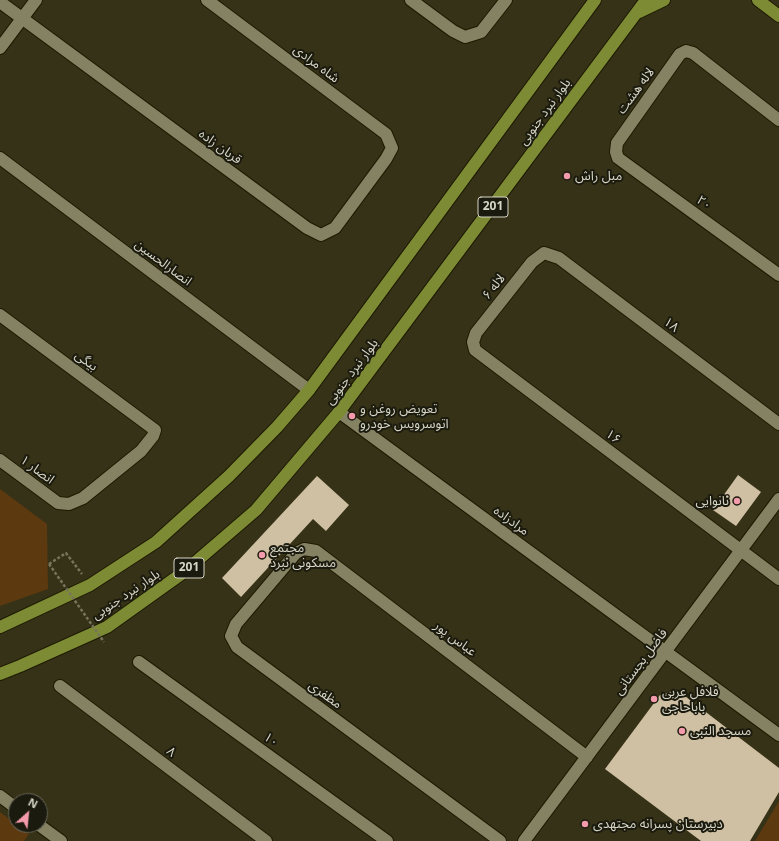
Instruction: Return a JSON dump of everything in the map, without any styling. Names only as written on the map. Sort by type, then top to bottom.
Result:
[{"type":"main road","name":"بلوار نبرد جنوبی","points":[[0,627],[90,585],[156,542],[194,509],[277,427],[309,390],[595,0]]},
{"type":"main road","name":"بلوار نبرد جنوبی","points":[[0,674],[107,627],[184,572],[256,510],[339,412],[646,0]]},
{"type":"main road","points":[[634,15],[664,0]]},
{"type":"main road","points":[[757,1],[779,16]]},
{"type":"street","points":[[0,48],[36,0]]},
{"type":"street","name":"شاه مرادی","points":[[207,0],[386,134],[392,148],[386,159]]},
{"type":"street","points":[[411,0],[453,31],[465,37],[481,32],[506,0]]},
{"type":"street","points":[[0,2],[22,19]]},
{"type":"street","name":"قربان زاده","points":[[22,19],[307,228],[321,235],[335,228],[386,159]]},
{"type":"street","name":"لاله هشت","points":[[616,152],[617,143],[680,54],[686,51],[693,53],[779,120]]},
{"type":"street","name":"۲۰","points":[[616,152],[618,158],[779,275]]},
{"type":"street","name":"انصارالحسین","points":[[0,158],[309,390]]},
{"type":"street","name":"لاله ۶","points":[[473,342],[476,333],[532,262],[544,253]]},
{"type":"street","name":"۱۸","points":[[544,253],[559,258],[779,424]]},
{"type":"street","name":"بیگی","points":[[0,315],[155,430],[154,436],[141,451],[83,498],[69,504],[58,503]]},
{"type":"street","name":"۱۶","points":[[473,342],[476,350],[779,580]]},
{"type":"street","name":"مرادزاده","points":[[339,412],[779,735]]},
{"type":"street","name":"انصار ۱","points":[[0,460],[58,503]]},
{"type":"street","name":"فاضل بجستانی","points":[[524,841],[779,499]]},
{"type":"street","name":"عباس پور","points":[[304,549],[316,551],[587,757]]},
{"type":"street","name":"مظفری","points":[[304,549],[296,553],[236,624],[231,636],[237,647],[500,841]]},
{"type":"street","name":"۱۰","points":[[139,662],[387,841]]},
{"type":"street","name":"۸","points":[[60,686],[266,841]]},
{"type":"street","points":[[48,832],[61,841]]},
{"type":"path","points":[[90,585],[66,553],[49,564],[104,642]]},
{"type":"shaded area","points":[[0,489],[47,524],[48,589],[0,606]]},
{"type":"shaded area","points":[[779,801],[779,841],[755,841]]},
{"type":"shaded area","points":[[0,812],[8,818],[8,833],[29,834],[24,841],[0,841]]},
{"type":"building","name":"نانوایی","points":[[738,475],[761,492],[736,526],[713,510]]},
{"type":"building","name":"مجتمع مسکونی نبرد","points":[[317,476],[349,505],[326,531],[313,519],[241,597],[222,578]]},
{"type":"building","name":"مسجد النبی","points":[[677,690],[779,768],[779,792],[750,841],[701,841],[605,769],[660,695]]},
{"type":"place","name":"مبل راش","points":[[567,176]]},
{"type":"place","name":"تعویض روغن و اتوسرویس خودرو","points":[[352,416]]},
{"type":"place","name":"نانوایی","points":[[737,501]]},
{"type":"place","name":"مجتمع مسکونی نبرد","points":[[262,555]]},
{"type":"place","name":"فلافل عربی باباحاجی","points":[[654,699]]},
{"type":"place","name":"مسجد النبی","points":[[682,731]]},
{"type":"place","name":"دبیرستان پسرانه مجتهدی","points":[[585,824]]}]
